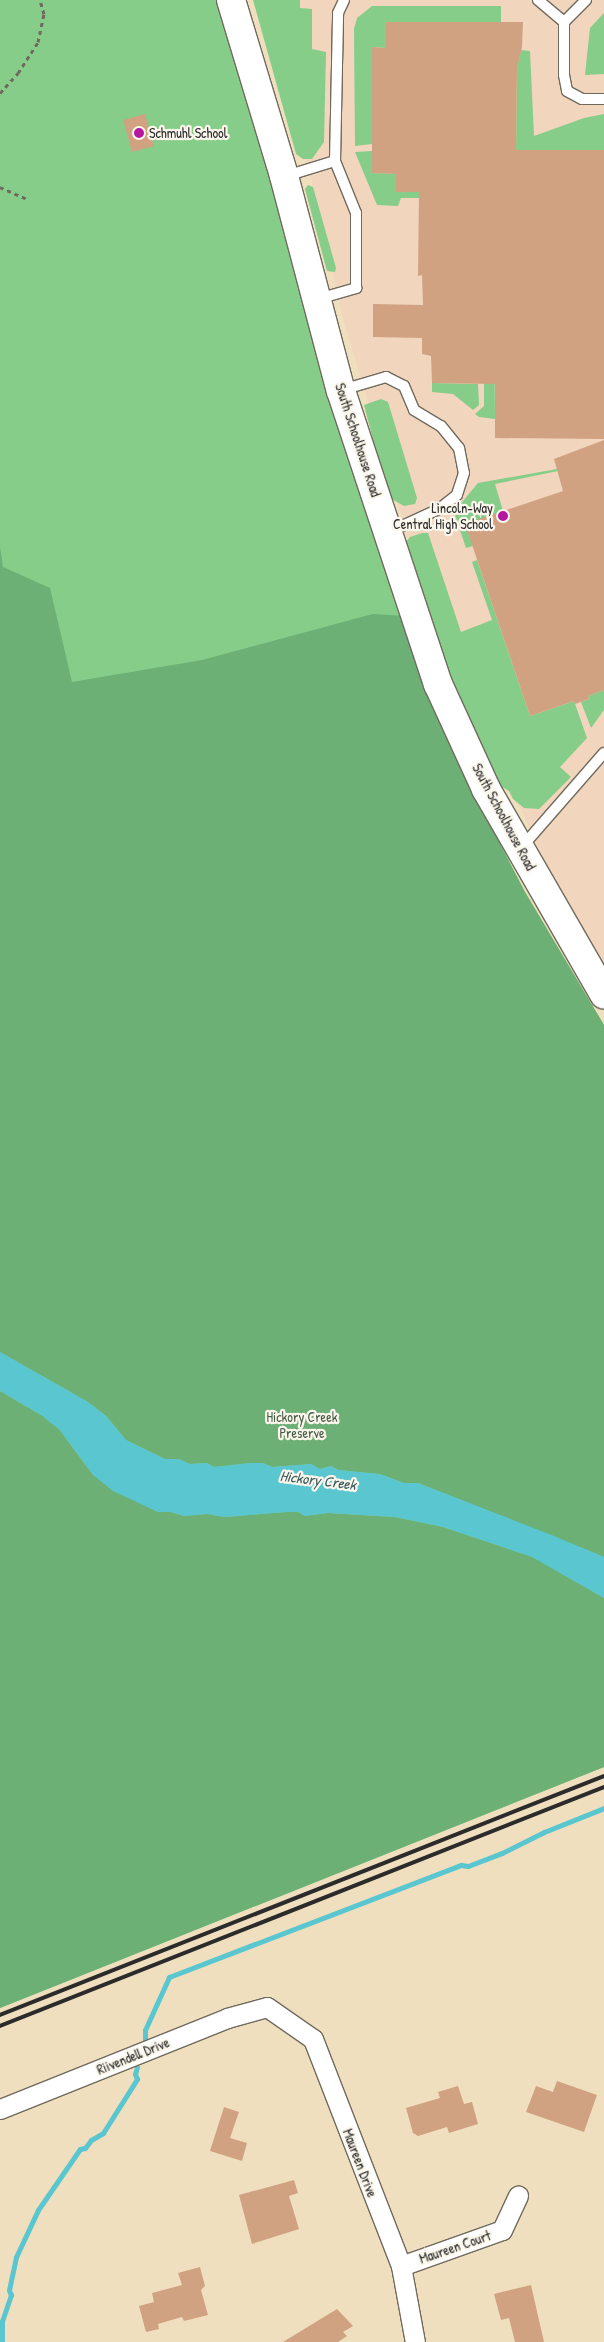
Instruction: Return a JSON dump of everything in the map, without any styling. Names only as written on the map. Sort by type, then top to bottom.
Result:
[{"type":"street","name":"South Schoolhouse Road","points":[[231,0],[284,176],[342,390],[438,684],[486,789],[604,994]]},
{"type":"street","name":"Riivendell Drive","points":[[0,2109],[228,2018],[267,2007]]},
{"type":"street","name":"Maureen Drive","points":[[267,2007],[312,2038],[401,2266],[415,2342]]},
{"type":"street","name":"Maureen Court","points":[[401,2266],[502,2230],[518,2196]]},
{"type":"lane","points":[[318,299],[356,288],[356,213],[336,161],[338,13],[344,0]]},
{"type":"lane","points":[[538,0],[564,22]]},
{"type":"lane","points":[[586,0],[564,22],[564,75],[567,91],[582,99],[604,99]]},
{"type":"lane","points":[[284,176],[336,161]]},
{"type":"lane","points":[[342,390],[386,377],[404,386],[414,410],[441,426],[459,448],[464,473],[458,495],[439,509],[388,532]]},
{"type":"lane","points":[[520,848],[604,752]]},
{"type":"path","points":[[0,93],[18,73],[38,42],[44,14],[40,0]]},
{"type":"path","points":[[0,186],[27,200]]},
{"type":"shaded area","name":"Lincoln-Way Central High School","points":[[272,0],[604,0],[604,963],[550,871],[435,628],[344,322],[292,105]]},
{"type":"green space","name":"Hickory Creek Preserve","points":[[0,0],[217,0],[306,297],[471,788],[525,892],[604,1025],[604,1767],[0,2008]]},
{"type":"green space","points":[[253,0],[300,0],[300,8],[312,9],[312,49],[326,52],[324,142],[312,159],[303,159],[296,154]]},
{"type":"green space","points":[[372,6],[501,6],[501,22],[386,22],[386,48],[372,47],[372,144],[355,146],[354,29],[357,18]]},
{"type":"green space","points":[[604,13],[604,74],[585,75],[590,28]]},
{"type":"green space","points":[[521,50],[530,51],[534,136],[584,118],[604,114],[604,150],[516,150],[517,68]]},
{"type":"green space","points":[[372,151],[372,173],[396,174],[396,192],[419,192],[419,198],[401,198],[398,206],[377,205],[355,152]]},
{"type":"green space","points":[[308,185],[313,187],[336,268],[335,272],[327,271],[305,189]]},
{"type":"green space","points":[[484,319],[494,320],[495,419],[479,417],[475,414],[484,406]]},
{"type":"green space","points":[[432,383],[478,384],[479,405],[473,410],[453,394],[432,392]]},
{"type":"green space","points":[[381,399],[388,402],[417,498],[415,504],[404,506],[388,497],[364,405]]},
{"type":"green space","points":[[557,469],[558,471],[495,484],[503,511],[473,546],[466,548],[454,512],[478,483]]},
{"type":"green space","points":[[428,533],[461,632],[492,620],[472,562],[477,560],[530,716],[574,701],[587,738],[560,767],[571,777],[539,809],[524,808],[513,799],[509,791],[497,784],[441,658],[405,543],[410,537]]},
{"type":"green space","points":[[0,547],[3,567],[50,588],[72,682],[202,660],[373,614],[406,616],[471,788],[525,892],[604,1025],[604,1557],[418,1483],[404,1483],[380,1474],[338,1470],[331,1466],[320,1469],[311,1464],[272,1467],[263,1463],[250,1463],[214,1467],[207,1463],[189,1464],[179,1459],[165,1459],[126,1440],[106,1416],[88,1402],[0,1352]]},
{"type":"green space","points":[[604,690],[604,710],[591,728],[581,702],[589,699],[588,696]]},
{"type":"green space","points":[[0,1391],[41,1415],[59,1429],[93,1475],[158,1512],[171,1512],[184,1516],[207,1514],[224,1517],[298,1512],[305,1516],[328,1513],[395,1517],[443,1527],[533,1557],[604,1598],[604,1767],[0,2008]]},
{"type":"water","name":"Hickory Creek","points":[[0,1352],[88,1402],[106,1416],[126,1440],[165,1459],[179,1459],[190,1464],[207,1463],[214,1467],[250,1463],[263,1463],[272,1467],[311,1464],[320,1469],[331,1466],[338,1470],[380,1474],[404,1483],[418,1483],[554,1536],[604,1557],[604,1598],[532,1557],[443,1527],[395,1517],[328,1513],[305,1516],[298,1512],[287,1512],[224,1517],[207,1514],[184,1516],[171,1512],[158,1512],[113,1491],[93,1475],[59,1429],[41,1415],[0,1391]]},
{"type":"building","name":"Lincoln-Way Central High School","points":[[386,22],[523,22],[522,47],[517,68],[516,150],[604,150],[604,439],[495,438],[495,384],[432,383],[431,356],[422,354],[422,338],[373,337],[373,304],[423,305],[422,275],[418,276],[419,192],[396,192],[396,174],[372,173],[372,47],[386,48]]},
{"type":"building","name":"Schmuhl School","points":[[145,114],[154,146],[132,152],[123,120]]},
{"type":"building","points":[[604,440],[604,690],[588,696],[589,699],[575,704],[574,701],[530,716],[465,524],[563,491],[554,459]]},
{"type":"building","points":[[557,2081],[597,2095],[584,2132],[526,2112],[536,2086],[553,2092]]},
{"type":"building","points":[[458,2086],[464,2104],[472,2102],[478,2124],[449,2133],[447,2127],[418,2136],[413,2133],[406,2108],[440,2098],[438,2092]]},
{"type":"building","points":[[224,2107],[239,2112],[230,2138],[247,2143],[242,2161],[210,2151]]},
{"type":"building","points":[[294,2180],[298,2193],[289,2196],[299,2229],[252,2244],[239,2195]]},
{"type":"building","points":[[200,2267],[205,2286],[201,2290],[208,2315],[184,2321],[182,2317],[158,2324],[159,2329],[146,2332],[139,2306],[154,2302],[152,2293],[182,2285],[178,2273]]},
{"type":"building","points":[[531,2285],[544,2342],[515,2342],[509,2318],[501,2320],[494,2294]]},
{"type":"building","points":[[337,2309],[353,2326],[343,2332],[347,2336],[338,2342],[283,2342]]},
{"type":"waterway","points":[[145,2044],[145,2030],[169,1977],[461,1865],[468,1866],[502,1853],[544,1832],[604,1808]]},
{"type":"waterway","points":[[2,2342],[2,2321],[11,2295],[9,2290],[16,2257],[38,2210],[80,2149],[85,2148],[91,2140],[103,2133],[137,2079],[135,2074],[137,2067]]},
{"type":"railway","points":[[0,2015],[604,1776]]},
{"type":"railway","points":[[0,2026],[604,1787]]},
{"type":"place","name":"Schmuhl School","points":[[139,133]]},
{"type":"place","name":"Lincoln-Way Central High School","points":[[503,516]]}]
